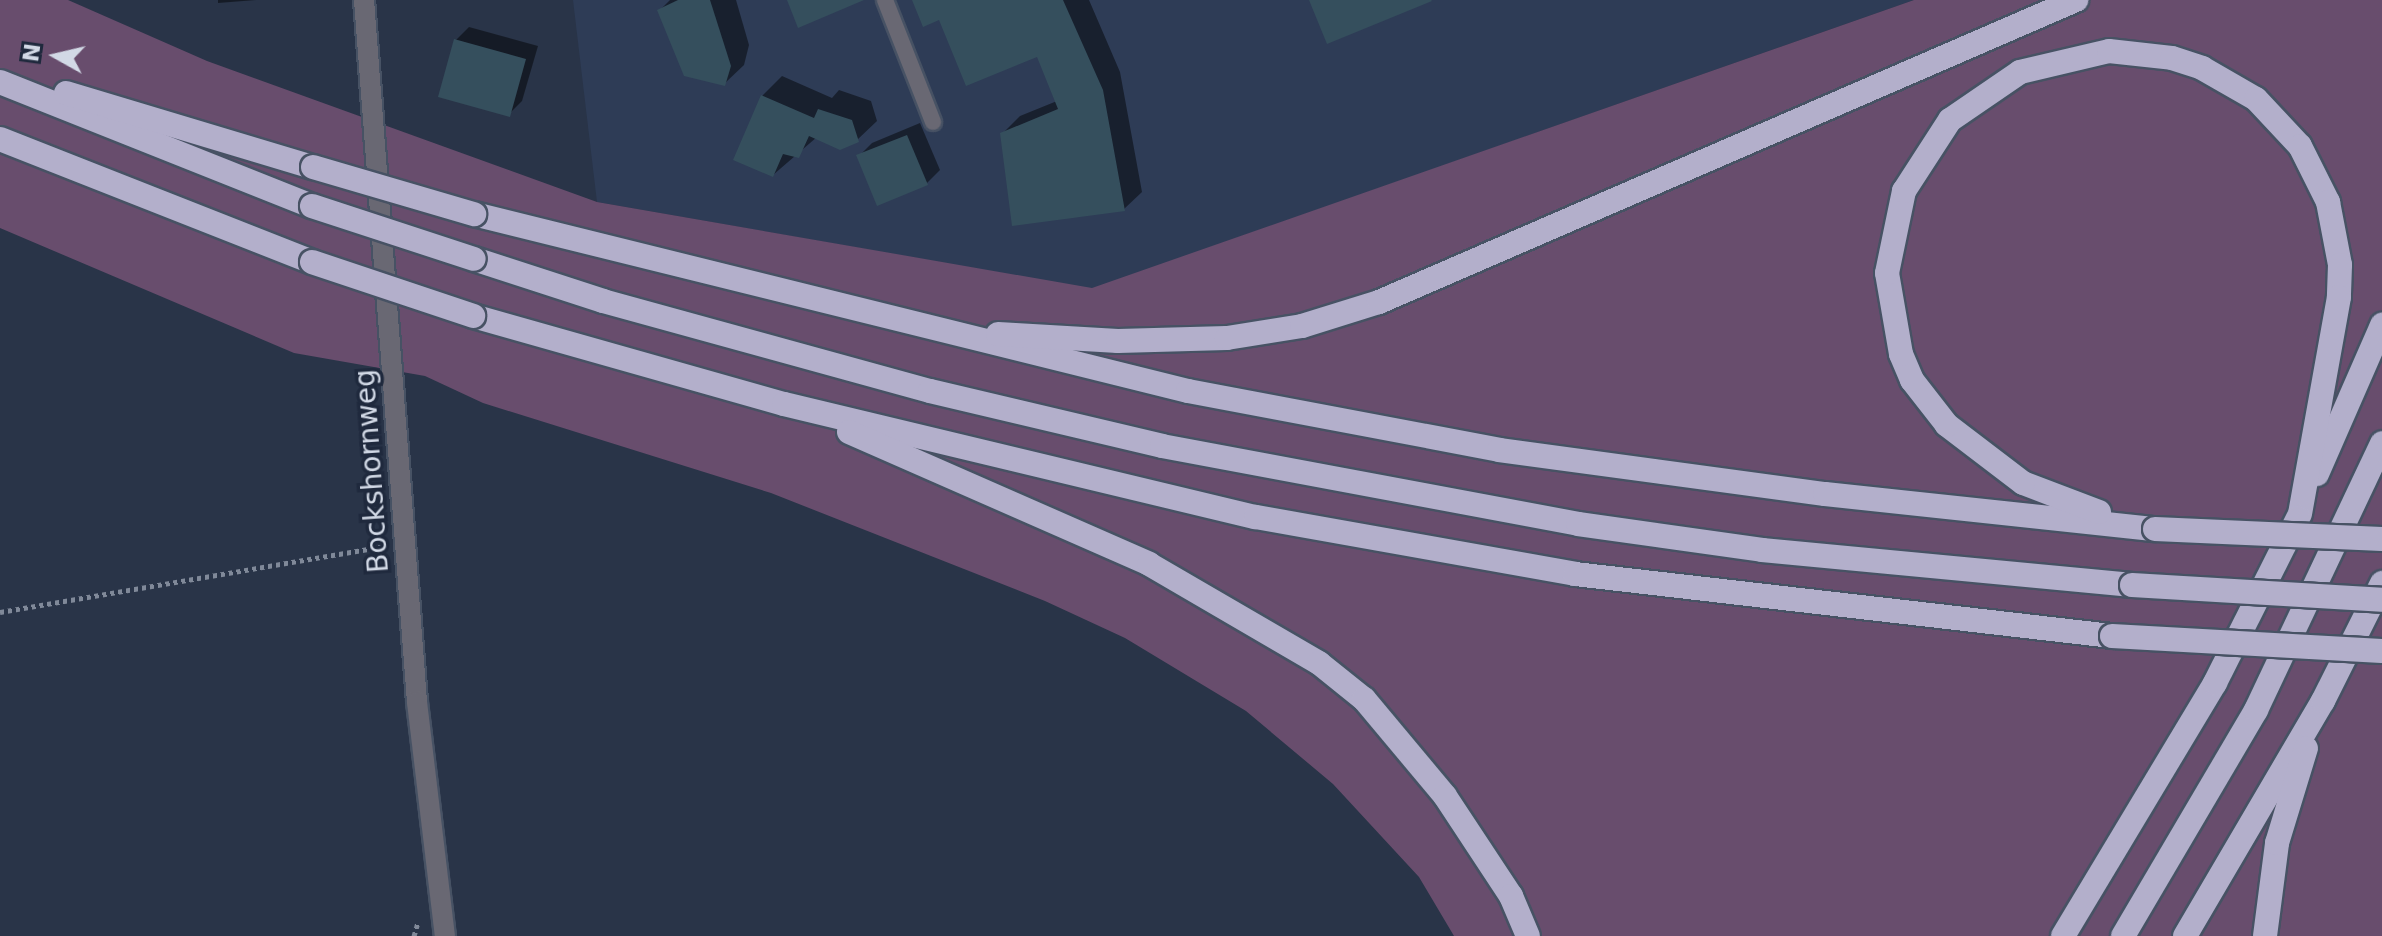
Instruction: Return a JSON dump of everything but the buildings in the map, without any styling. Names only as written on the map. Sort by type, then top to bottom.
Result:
[{"type":"highway","points":[[888,320],[1005,335],[1118,341],[1227,338],[1302,326],[1379,302],[1472,264],[2076,0]]},
{"type":"highway","points":[[2155,529],[2052,497],[1971,447],[1912,380],[1888,300],[1895,218],[1932,142],[1994,85],[2077,54],[2140,52],[2202,68],[2256,99],[2300,146],[2316,173],[2336,233],[2339,297],[2300,514]]},
{"type":"highway","points":[[0,73],[474,214],[888,320],[1188,391],[1499,450],[1825,494],[2155,529],[2382,539]]},
{"type":"highway","points":[[0,82],[312,206],[603,301],[915,387],[1162,446],[1578,524],[1762,550],[2132,585],[2382,600]]},
{"type":"highway","points":[[0,139],[312,262],[473,316],[784,404],[1256,517],[1575,574],[1751,598],[2112,636],[2382,651]]},
{"type":"highway","points":[[2063,936],[2215,683],[2300,514],[2382,325]]},
{"type":"highway","points":[[784,404],[1149,564],[1319,663],[1364,699],[1445,796],[1511,896],[1528,936]]},
{"type":"highway","points":[[2123,936],[2256,710],[2382,443]]},
{"type":"highway","points":[[2185,936],[2323,701],[2382,583]]},
{"type":"highway","points":[[2265,936],[2277,843],[2323,701]]},
{"type":"street","name":"Bockshornweg","points":[[364,0],[417,702],[445,936]]},
{"type":"lane","points":[[885,0],[933,122]]},
{"type":"path","points":[[0,612],[405,543]]},
{"type":"shaded area","points":[[0,0],[68,0],[207,61],[597,202],[1092,288],[1914,0],[2382,0],[2382,936],[1454,936],[1419,877],[1333,784],[1246,711],[1125,638],[1045,601],[771,493],[483,403],[425,376],[294,353],[0,228]]},
{"type":"shaded area","points":[[573,0],[1914,0],[1092,289],[597,202]]}]
